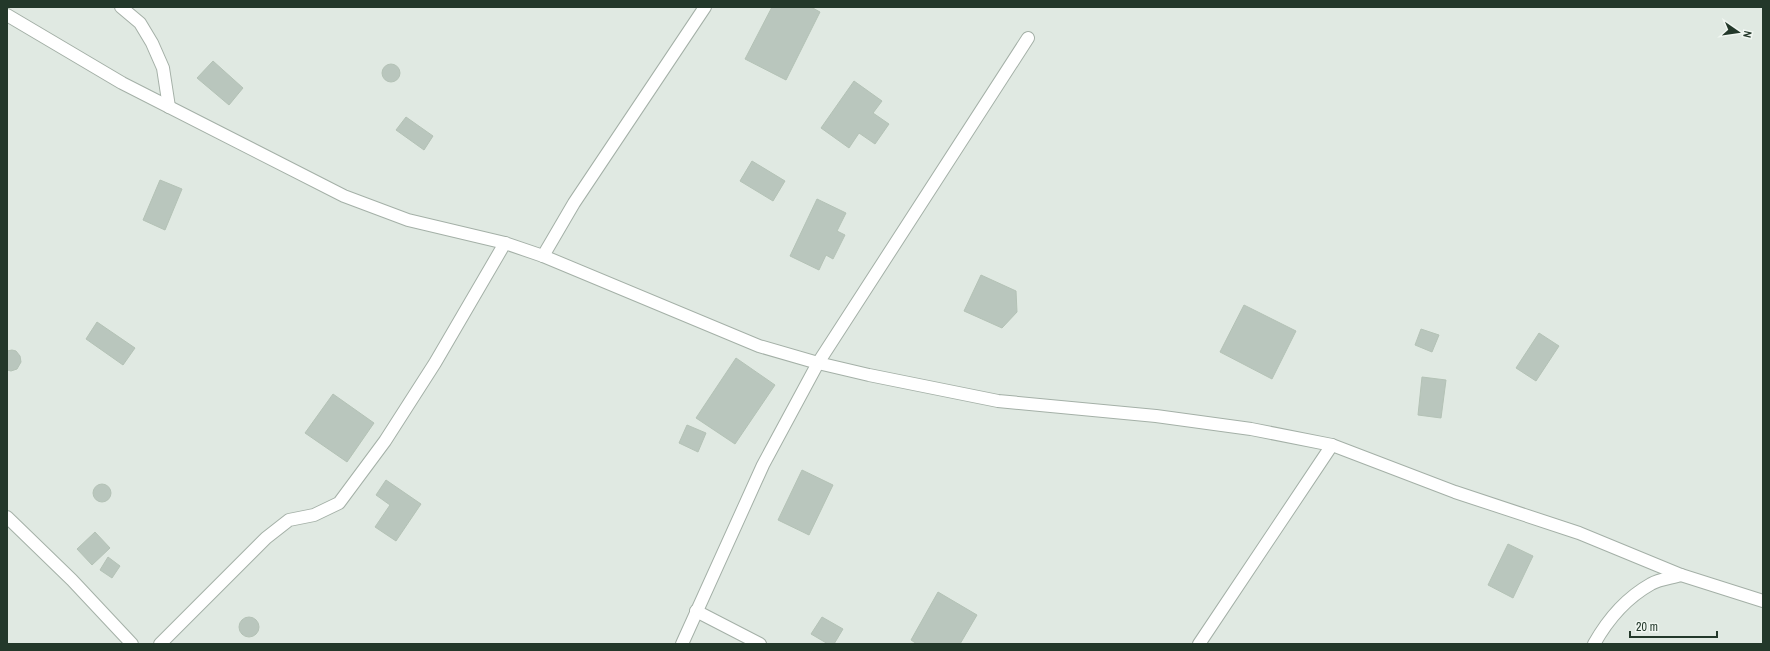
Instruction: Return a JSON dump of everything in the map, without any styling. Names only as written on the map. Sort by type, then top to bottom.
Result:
[{"type":"street","points":[[120,7],[140,23],[152,43],[163,68],[170,107]]},
{"type":"street","points":[[543,256],[574,203],[706,7]]},
{"type":"street","points":[[7,15],[122,83],[344,196],[408,220],[505,243],[543,256],[759,346],[818,363],[877,377],[998,401],[1156,416],[1251,429],[1332,445],[1455,492],[1579,533],[1681,575],[1763,601]]},
{"type":"street","points":[[682,644],[762,465],[818,363],[1028,38]]},
{"type":"street","points":[[160,644],[266,538],[289,520],[314,515],[339,503],[389,434],[434,363],[505,243]]},
{"type":"street","points":[[1199,644],[1332,445]]},
{"type":"street","points":[[7,517],[72,580],[132,644]]},
{"type":"street","points":[[1594,644],[1604,626],[1624,603],[1652,583],[1681,575]]},
{"type":"street","points":[[696,611],[760,644]]},
{"type":"building","points":[[772,7],[811,7],[820,12],[786,80],[745,59]]},
{"type":"building","points":[[213,61],[243,88],[229,105],[197,78]]},
{"type":"building","points":[[391,64],[397,67],[400,73],[397,79],[391,82],[385,79],[382,73],[385,67]]},
{"type":"building","points":[[854,81],[882,101],[873,113],[889,124],[875,144],[859,133],[849,148],[821,128]]},
{"type":"building","points":[[406,117],[433,136],[424,150],[396,130]]},
{"type":"building","points":[[752,161],[785,181],[773,201],[740,181]]},
{"type":"building","points":[[160,180],[182,189],[165,230],[143,220]]},
{"type":"building","points":[[817,199],[846,213],[837,231],[845,235],[833,259],[826,255],[819,270],[790,256]]},
{"type":"building","points":[[981,275],[1016,291],[1017,312],[1002,328],[964,311]]},
{"type":"building","points":[[1244,305],[1296,331],[1272,379],[1220,352]]},
{"type":"building","points":[[97,322],[135,348],[123,365],[86,339]]},
{"type":"building","points":[[1421,329],[1439,335],[1432,352],[1415,345]]},
{"type":"building","points":[[1539,333],[1559,346],[1536,381],[1516,368]]},
{"type":"building","points":[[7,351],[16,351],[20,356],[21,362],[17,369],[11,371],[7,370]]},
{"type":"building","points":[[736,358],[775,385],[735,444],[696,418]]},
{"type":"building","points":[[1422,377],[1446,380],[1441,418],[1418,415]]},
{"type":"building","points":[[333,394],[374,423],[347,462],[305,433]]},
{"type":"building","points":[[687,425],[706,433],[698,452],[679,443]]},
{"type":"building","points":[[802,470],[833,485],[809,535],[778,520]]},
{"type":"building","points":[[386,480],[421,504],[396,541],[375,527],[390,505],[376,495]]},
{"type":"building","points":[[102,484],[108,487],[111,493],[108,499],[102,502],[96,499],[93,493],[96,487]]},
{"type":"building","points":[[95,532],[110,548],[92,565],[77,549]]},
{"type":"building","points":[[1508,544],[1533,556],[1513,598],[1488,585]]},
{"type":"building","points":[[108,557],[120,566],[112,578],[100,570]]},
{"type":"building","points":[[938,592],[977,615],[960,644],[917,644],[911,640]]},
{"type":"building","points":[[249,617],[256,620],[259,627],[256,634],[249,637],[242,634],[239,627],[242,620]]},
{"type":"building","points":[[822,617],[843,629],[834,644],[828,644],[811,634]]}]
